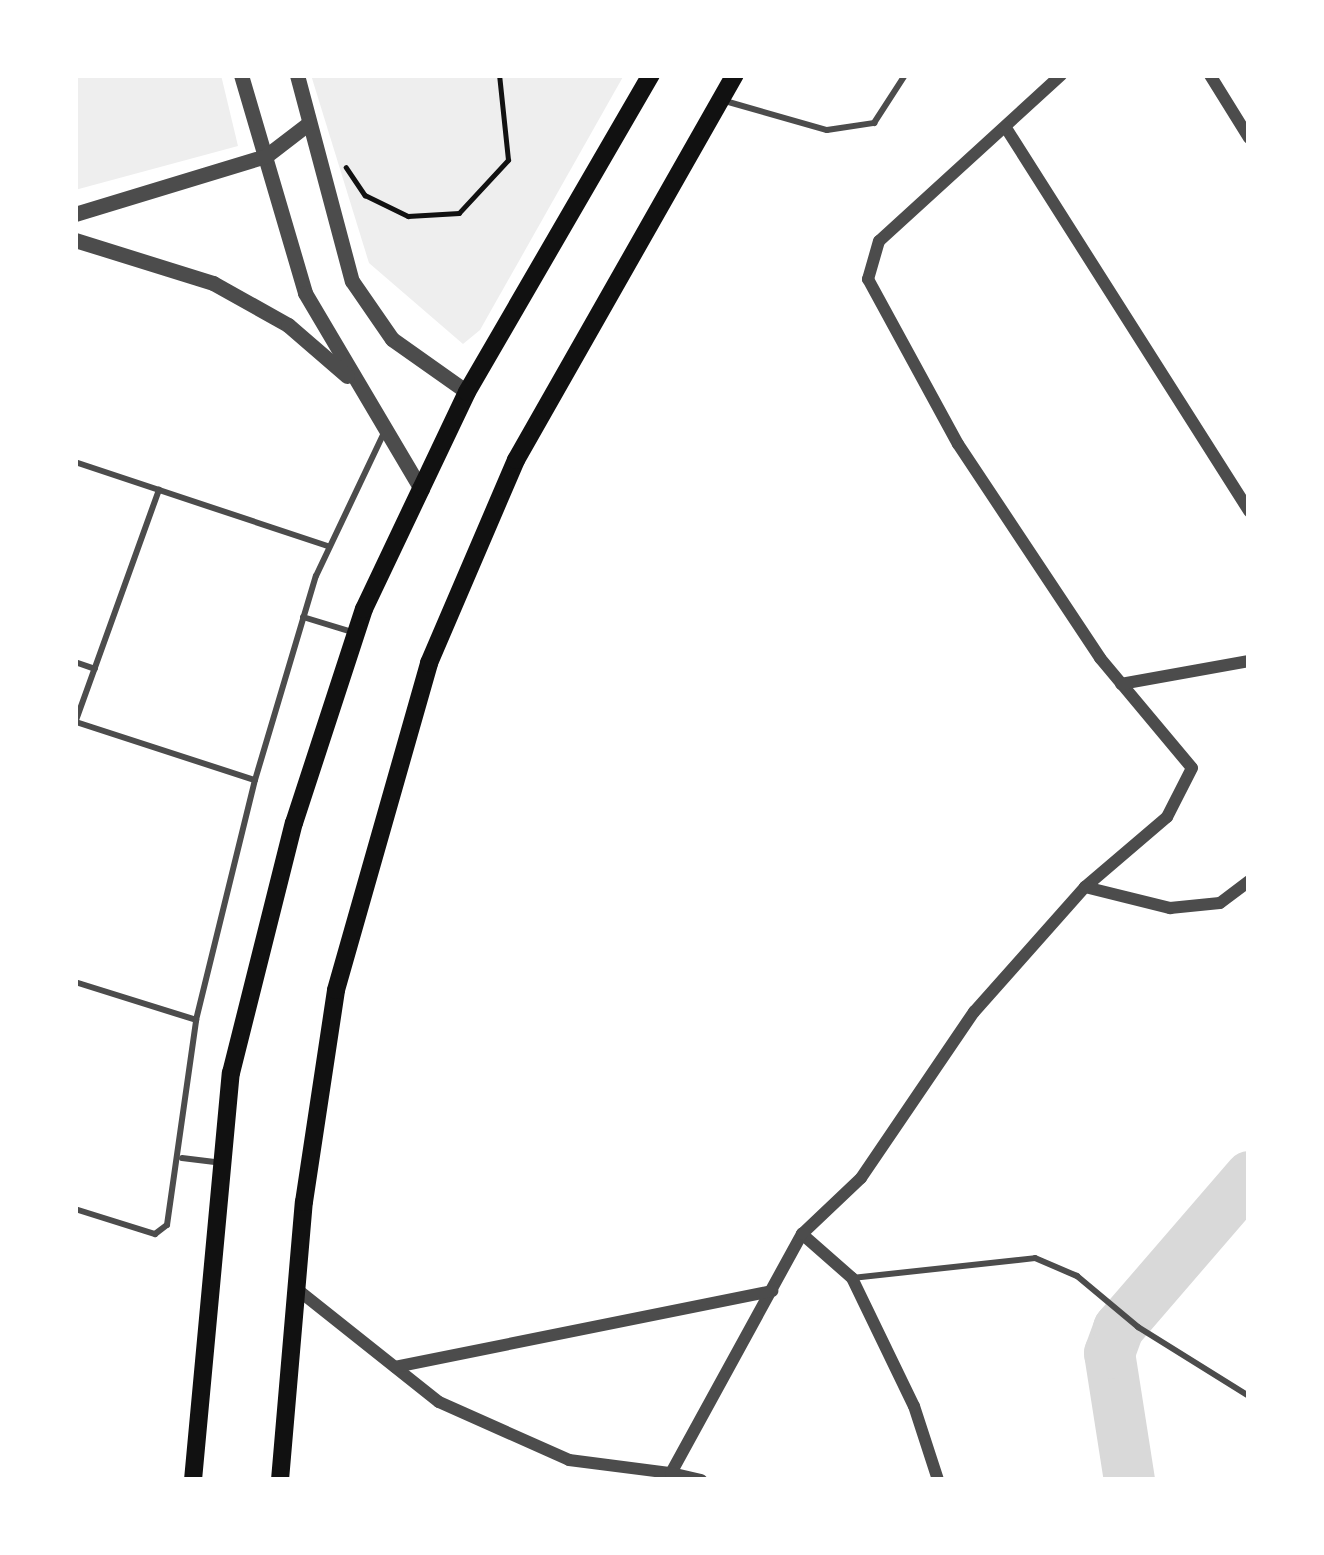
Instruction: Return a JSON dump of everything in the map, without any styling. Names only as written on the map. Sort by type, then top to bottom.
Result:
[{"type":"main road","points":[[193,1480],[220,1162],[258,949],[356,633],[467,392],[651,75]]},
{"type":"main road","points":[[280,1480],[314,1113],[336,990],[429,662],[516,460],[735,75]]},
{"type":"street","points":[[241,75],[305,293],[421,489]]},
{"type":"street","points":[[297,75],[352,281],[392,339],[467,392]]},
{"type":"street","points":[[671,1473],[802,1234],[861,1178],[974,1012],[1085,887],[1168,817],[1192,768],[1121,684],[958,444],[868,279],[879,241],[1061,75]]},
{"type":"street","points":[[1210,75],[1249,138]]},
{"type":"street","points":[[75,214],[266,156],[309,123]]},
{"type":"street","points":[[1006,128],[1249,511]]},
{"type":"street","points":[[75,240],[213,283],[288,325],[357,384]]},
{"type":"street","points":[[1121,684],[1249,661]]},
{"type":"street","points":[[1085,887],[1170,908],[1220,903],[1249,881]]},
{"type":"street","points":[[802,1234],[852,1278],[914,1406],[938,1480]]},
{"type":"street","points":[[298,1290],[439,1402],[568,1460],[701,1480]]},
{"type":"street","points":[[395,1367],[772,1291]]},
{"type":"lane","points":[[721,100],[827,130],[874,123],[905,75]]},
{"type":"lane","points":[[75,1210],[155,1234],[172,1211],[196,1020],[255,780],[329,546],[386,430]]},
{"type":"lane","points":[[75,462],[329,546]]},
{"type":"lane","points":[[159,490],[75,722],[255,780]]},
{"type":"lane","points":[[303,617],[356,633]]},
{"type":"lane","points":[[75,662],[95,669]]},
{"type":"lane","points":[[75,982],[196,1020]]},
{"type":"lane","points":[[181,1157],[220,1162]]},
{"type":"lane","points":[[852,1278],[993,1258],[1035,1258],[1077,1276],[1138,1328],[1249,1396]]},
{"type":"path","points":[[106,75],[124,75]]},
{"type":"path","points":[[344,163],[365,195],[408,216],[459,214],[508,160],[499,75]]},
{"type":"shaded area","points":[[75,75],[221,75],[238,146],[75,190]]},
{"type":"shaded area","points":[[311,75],[624,75],[480,330],[463,344],[369,263]]},
{"type":"waterway","points":[[1129,1480],[1109,1353],[1118,1328],[1249,1176]]}]
